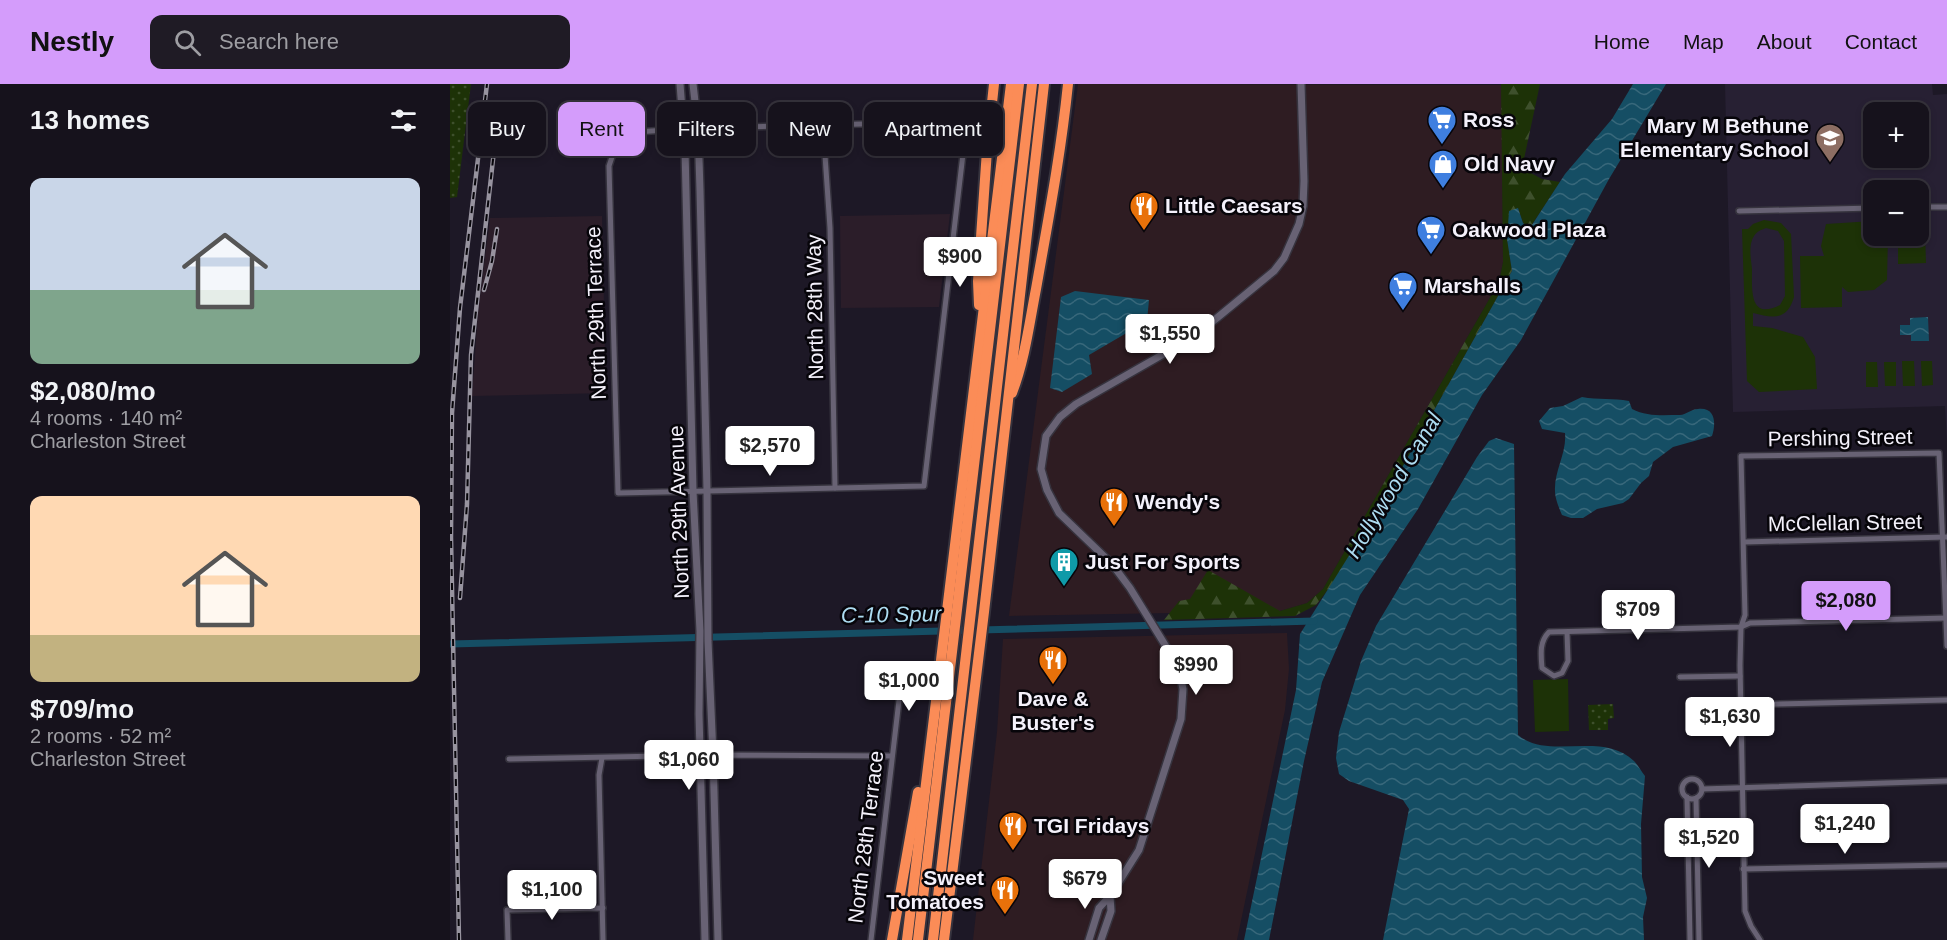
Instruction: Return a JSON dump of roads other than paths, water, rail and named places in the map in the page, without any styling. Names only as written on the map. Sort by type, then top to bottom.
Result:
[{"type":"highway","points":[[980,333],[978,281],[994,84]]},
{"type":"highway","points":[[918,940],[953,645],[952,613],[980,333],[1011,84]]},
{"type":"highway","points":[[907,940],[942,648],[952,613],[1019,84]]},
{"type":"highway","points":[[933,940],[1032,84]]},
{"type":"highway","points":[[944,940],[1044,84]]},
{"type":"highway","points":[[1007,407],[1022,368],[1061,151],[1068,84]]},
{"type":"highway","points":[[892,940],[922,772],[930,755]]},
{"type":"highway","points":[[950,940],[954,847]]},
{"type":"street","name":"North 29th Avenue","points":[[680,84],[681,102]]},
{"type":"street","name":"North 29th Avenue","points":[[693,84],[695,102]]},
{"type":"street","points":[[1089,940],[1099,908],[1110,896],[1138,850],[1181,719],[1184,700],[1178,666],[1130,588],[1112,564],[1059,513],[1047,490],[1041,469],[1046,436],[1060,417],[1076,404],[1204,329],[1274,271],[1284,258],[1299,224],[1303,206],[1301,84]]},
{"type":"street","points":[[693,491],[924,486],[965,137],[962,129],[955,123],[852,125]]},
{"type":"street","name":"North 29th Terrace","points":[[657,131],[620,133],[609,166],[618,493],[693,491]]},
{"type":"street","name":"North 29th Avenue","points":[[683,156],[693,491],[704,631]]},
{"type":"street","name":"North 29th Avenue","points":[[699,156],[707,490],[700,756],[705,940]]},
{"type":"street","name":"North 28th Way","points":[[825,156],[830,228],[835,488]]},
{"type":"street","points":[[1929,207],[1947,207]]},
{"type":"street","points":[[1739,211],[1863,208]]},
{"type":"street","name":"Pershing Street","points":[[1744,542],[1741,456],[1939,453],[1944,491]]},
{"type":"street","points":[[1944,491],[1947,646]]},
{"type":"street","name":"McClellan Street","points":[[1744,542],[1945,537]]},
{"type":"street","points":[[1744,542],[1745,615],[1741,627],[1740,676],[1743,869],[1745,911],[1750,926],[1760,940]]},
{"type":"street","points":[[1567,632],[1566,667],[1562,673],[1554,676],[1542,668],[1541,649],[1544,637],[1549,632],[1741,627],[1750,623],[1947,618]]},
{"type":"street","name":"North 29th Avenue","points":[[704,641],[713,755],[718,940]]},
{"type":"street","name":"North 28th Terrace","points":[[871,940],[903,666]]},
{"type":"street","points":[[1680,677],[1740,676]]},
{"type":"street","points":[[1741,705],[1947,700]]},
{"type":"street","points":[[509,759],[713,755],[892,756]]},
{"type":"street","points":[[602,758],[600,792],[603,940]]},
{"type":"street","points":[[1690,940],[1687,797],[1682,790],[1685,781],[1695,779],[1700,783],[1702,789],[1696,798],[1699,940]]},
{"type":"street","points":[[1702,789],[1947,781]]},
{"type":"street","points":[[1687,797],[1696,798]]},
{"type":"street","points":[[1743,869],[1947,865]]},
{"type":"street","points":[[1101,940],[1111,911],[1110,896]]},
{"type":"street","points":[[508,940],[507,910],[603,908]]},
{"type":"water","name":"Hollywood Canal","points":[[1633,84],[1666,84],[1609,179],[1521,340],[1482,395],[1418,509],[1360,595],[1322,682],[1269,940],[1244,940],[1296,690],[1300,634],[1385,498],[1512,271],[1507,239],[1509,211],[1518,208],[1523,223],[1530,228],[1565,174],[1612,119]]},
{"type":"water","points":[[1075,291],[1149,300],[1147,321],[1089,355],[1092,374],[1062,392],[1050,388],[1061,297]]},
{"type":"water","points":[[1928,317],[1929,341],[1911,341],[1911,335],[1900,335],[1900,325],[1910,325],[1910,318]]},
{"type":"water","points":[[1582,397],[1629,401],[1632,409],[1650,414],[1680,415],[1695,409],[1704,409],[1713,417],[1712,436],[1673,447],[1653,462],[1649,476],[1623,503],[1597,509],[1583,518],[1571,518],[1562,515],[1555,494],[1556,476],[1564,448],[1565,433],[1542,429],[1539,421],[1550,408],[1563,406]]},
{"type":"water","points":[[1496,438],[1514,444],[1518,735],[1545,746],[1591,746],[1621,752],[1634,761],[1645,776],[1641,824],[1642,877],[1647,898],[1643,917],[1644,940],[1383,940],[1409,809],[1403,800],[1349,781],[1339,774],[1336,758],[1339,732],[1361,661],[1376,626],[1477,457],[1489,441]]},
{"type":"waterway","name":"C-10 Spur","points":[[450,644],[1314,621]]},
{"type":"railway","points":[[459,940],[451,537],[452,413],[460,308],[487,84]]},
{"type":"railway","points":[[460,598],[467,504],[471,355],[493,156]]},
{"type":"railway","points":[[484,290],[497,229]]},
{"type":"place","name":"Ross","points":[[1442,146]]},
{"type":"place","name":"Mary M Bethune Elementary School","points":[[1830,164]]},
{"type":"place","name":"Old Navy","points":[[1443,190]]},
{"type":"place","name":"Little Caesars","points":[[1144,232]]},
{"type":"place","name":"Oakwood Plaza","points":[[1431,256]]},
{"type":"place","name":"Marshalls","points":[[1403,312]]},
{"type":"place","name":"Wendy's","points":[[1114,528]]},
{"type":"place","name":"Just For Sports","points":[[1064,588]]},
{"type":"place","name":"Dave & Buster's","points":[[1053,686]]},
{"type":"place","name":"TGI Fridays","points":[[1013,852]]},
{"type":"place","name":"Sweet Tomatoes","points":[[1005,916]]}]
